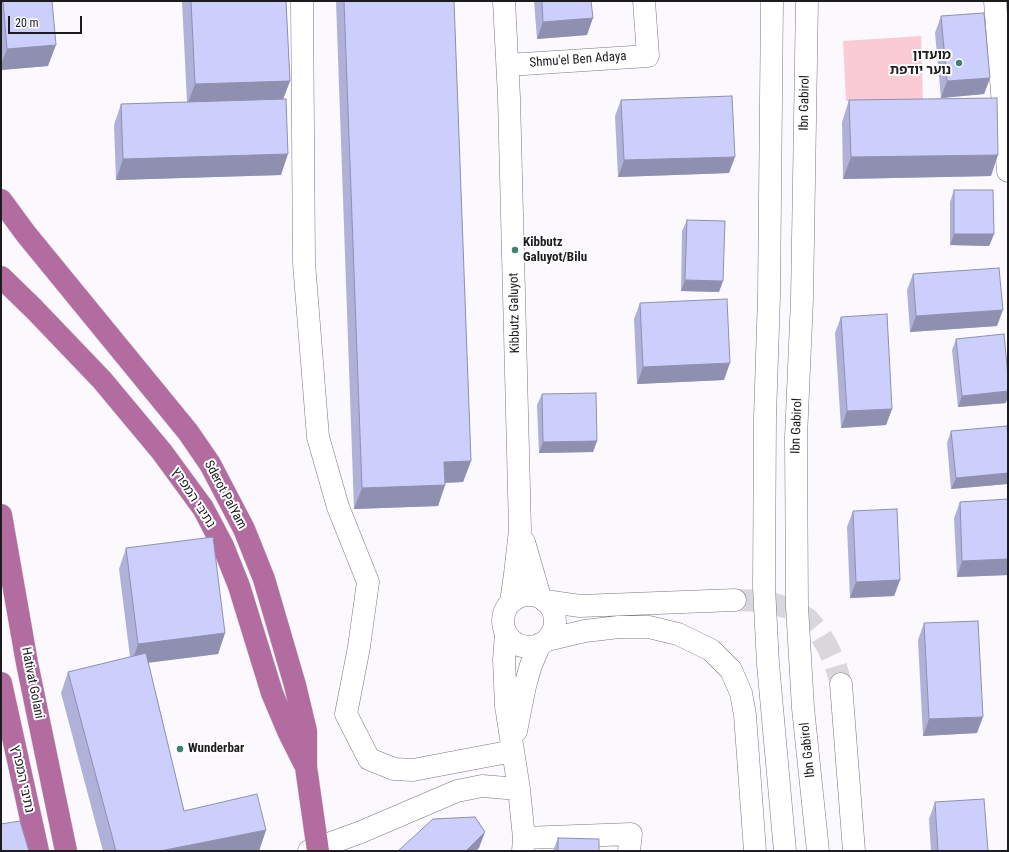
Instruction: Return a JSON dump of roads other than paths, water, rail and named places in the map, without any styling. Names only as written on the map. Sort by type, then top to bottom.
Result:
[{"type":"highway","name":"Sderot PalYam","points":[[1,200],[26,234],[188,432],[210,464],[244,529],[264,579],[295,685],[306,731],[306,767],[316,850]]},
{"type":"highway","name":"נתיבי המפרץ","points":[[1,277],[102,380],[162,452],[204,508],[223,546],[239,586],[272,693],[288,731],[306,767]]},
{"type":"highway","name":"Hativat Golani","points":[[1,515],[27,663],[66,851]]},
{"type":"highway","name":"נתיבי המפרץ","points":[[1,683],[38,851]]},
{"type":"street","points":[[302,1],[304,263],[318,438],[338,507],[368,582],[359,647],[346,714],[369,759],[394,769],[413,770],[513,751]]},
{"type":"street","name":"Kibbutz Galuyot","points":[[504,1],[508,65],[520,530],[516,574],[511,602]]},
{"type":"street","name":"Shmu'el Ben Adaya","points":[[508,65],[648,56],[644,1]]},
{"type":"street","points":[[772,1],[769,296],[765,417],[764,587],[768,664],[785,851]]},
{"type":"street","name":"Ibn Gabirol","points":[[807,1],[802,283],[796,437],[797,592],[804,708],[818,851]]},
{"type":"street","points":[[995,1],[1008,171]]},
{"type":"street","name":"Kibbutz Galuyot","points":[[520,530],[531,570],[543,599]]},
{"type":"street","points":[[735,600],[580,606],[526,595],[518,597],[506,608],[503,617],[503,626],[506,634],[511,640],[518,645],[526,647],[585,630],[620,627],[649,627],[678,634],[711,650],[730,670],[741,693],[745,715],[755,851]]},
{"type":"street","points":[[513,751],[519,709],[531,665],[543,642],[551,634],[555,620],[554,613],[543,599]]},
{"type":"street","points":[[506,634],[504,660],[506,706],[519,789],[524,844],[631,834],[629,851]]},
{"type":"street","points":[[841,684],[854,851]]},
{"type":"street","points":[[316,850],[457,791],[482,786],[519,789]]},
{"type":"tunnel","points":[[735,600],[764,601],[788,608],[808,619],[818,631],[827,646],[835,663],[841,684]]},
{"type":"place","name":"מועדון נוער יודפת","points":[[959,63]]},
{"type":"place","name":"Kibbutz Galuyot/Bilu","points":[[515,250]]},
{"type":"place","name":"Wunderbar","points":[[180,749]]}]
